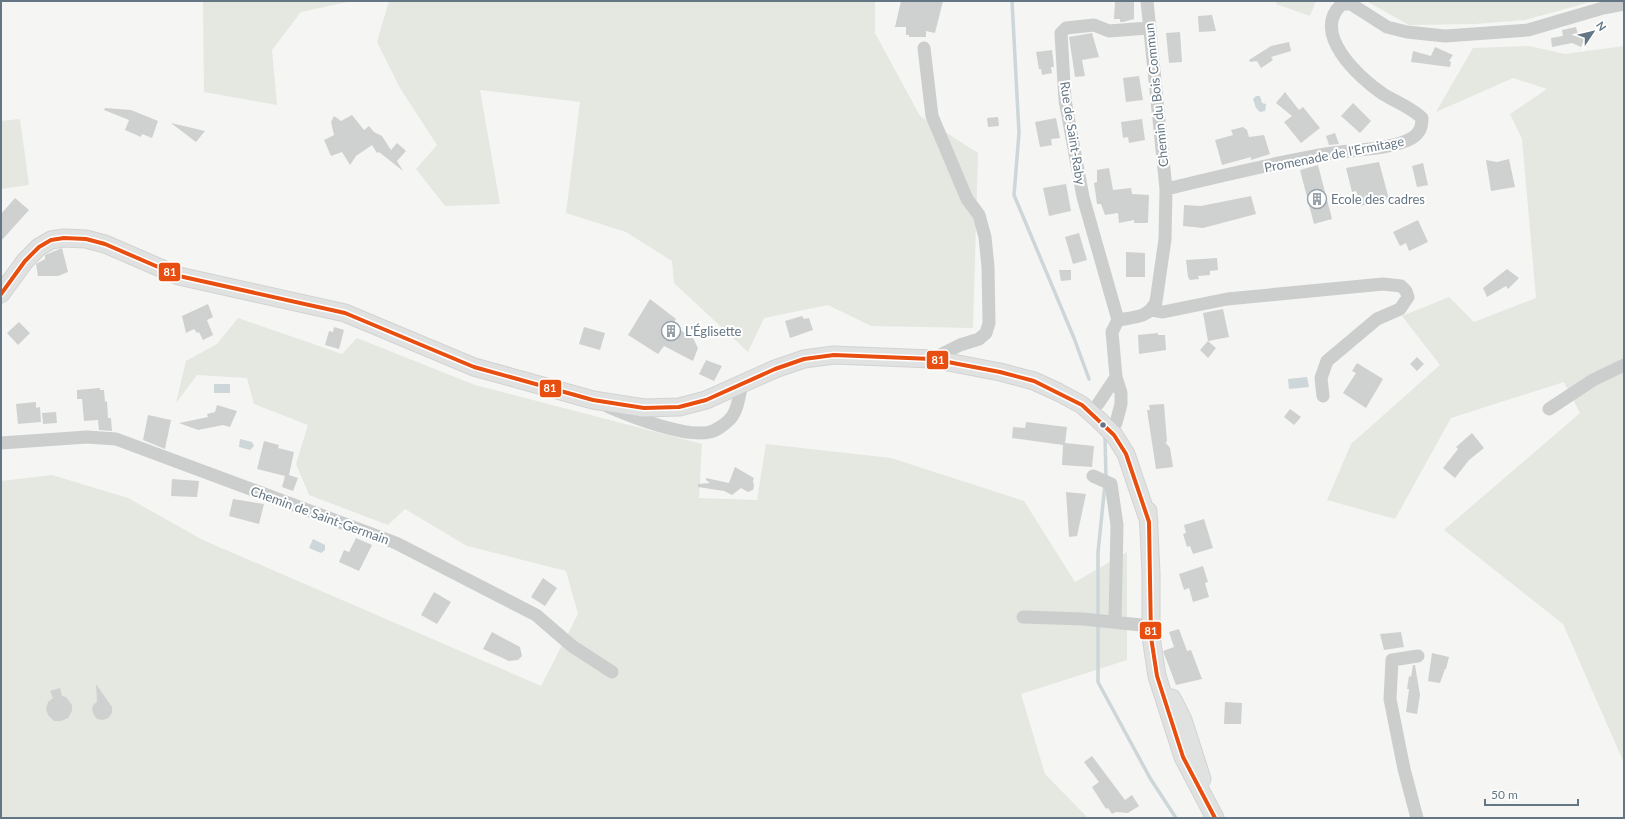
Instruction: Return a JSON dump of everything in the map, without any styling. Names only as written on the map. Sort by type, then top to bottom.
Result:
[{"type":"main road","points":[[1,294],[25,261],[39,247],[51,240],[64,238],[86,239],[105,244],[179,276],[345,313],[474,367],[593,400],[644,408],[679,407],[706,400],[775,369],[804,359],[834,355],[932,359],[1000,372],[1034,381],[1082,405],[1114,435],[1126,454],[1148,522]]},
{"type":"main road","points":[[1000,372],[1017,371],[1072,386],[1098,404],[1116,423],[1133,450],[1145,490],[1148,522],[1151,637],[1155,662],[1183,720],[1211,810]]},
{"type":"street","name":"Chemin du Bois Commun","points":[[1147,1],[1148,28],[1166,189]]},
{"type":"street","name":"Promenade de l'Ermitage","points":[[1166,189],[1331,153],[1399,144],[1412,138],[1419,132],[1422,126],[1422,118],[1413,110],[1383,94],[1370,84],[1358,73],[1339,48],[1332,34],[1331,20],[1335,10],[1342,4],[1351,4],[1387,27],[1407,32],[1445,36],[1528,30],[1603,8],[1624,4]]},
{"type":"street","name":"Rue de Saint-Raby","points":[[1118,320],[1084,197],[1065,100],[1061,33],[1066,28],[1094,25],[1109,31],[1148,28]]},
{"type":"street","points":[[924,48],[932,116],[967,199],[979,215],[985,237],[988,267],[990,323],[986,333],[979,339],[960,345],[932,359]]},
{"type":"street","points":[[1116,423],[1121,404],[1121,393],[1116,377],[1112,332],[1118,320],[1144,315],[1152,310],[1156,302],[1165,239],[1166,189]]},
{"type":"street","points":[[1152,310],[1163,312],[1234,298],[1370,285],[1401,286],[1406,290],[1408,297],[1400,309],[1377,319],[1327,361],[1321,378],[1323,396]]},
{"type":"street","points":[[1550,409],[1593,380],[1624,365]]},
{"type":"street","points":[[1098,404],[1116,377]]},
{"type":"street","points":[[593,400],[637,419],[682,432],[710,432],[729,421],[737,404],[739,385]]},
{"type":"street","name":"Chemin de Saint-Germain","points":[[1,442],[87,437],[116,439],[396,542],[536,615],[572,646],[612,672]]},
{"type":"street","points":[[1102,479],[1117,525],[1113,622]]},
{"type":"street","points":[[1023,617],[1083,619],[1151,626]]},
{"type":"street","points":[[1417,818],[1404,769],[1390,699],[1392,660],[1418,656]]},
{"type":"shaded area","points":[[203,1],[352,1],[301,12],[272,50],[277,105],[204,92]]},
{"type":"shaded area","points":[[389,1],[875,1],[875,33],[920,116],[978,153],[973,328],[871,326],[828,305],[764,318],[748,352],[674,283],[672,261],[626,232],[566,213],[580,102],[480,90],[500,204],[445,206],[416,169],[437,145],[400,88],[377,42]]},
{"type":"shaded area","points":[[1276,1],[1316,1],[1310,16],[1276,4]]},
{"type":"shaded area","points":[[1366,1],[1594,1],[1525,20],[1475,24],[1409,25]]},
{"type":"shaded area","points":[[1529,46],[1565,54],[1624,46],[1624,763],[1563,624],[1444,530],[1580,413],[1564,382],[1451,418],[1395,519],[1327,500],[1351,444],[1440,365],[1402,316],[1449,297],[1474,322],[1536,298],[1522,139],[1510,114],[1547,89],[1513,78],[1436,112],[1473,48]]},
{"type":"shaded area","points":[[1256,96],[1260,96],[1262,103],[1266,104],[1265,111],[1260,112],[1256,108],[1253,99]]},
{"type":"shaded area","points":[[20,119],[29,185],[1,189],[1,121]]},
{"type":"shaded area","points":[[238,318],[342,354],[357,338],[475,385],[702,444],[699,498],[757,500],[766,444],[891,458],[1024,501],[1075,582],[1127,552],[1127,660],[1021,694],[1045,774],[1088,818],[1,818],[1,481],[52,475],[128,498],[203,540],[541,686],[578,614],[566,571],[467,546],[405,509],[388,525],[309,495],[296,464],[308,425],[254,404],[247,378],[197,375],[176,403],[186,361],[217,344]]},
{"type":"shaded area","points":[[1307,377],[1309,387],[1289,389],[1288,379]]},
{"type":"shaded area","points":[[214,384],[230,384],[230,393],[214,393]]},
{"type":"shaded area","points":[[240,439],[252,442],[254,446],[250,450],[239,447]]},
{"type":"shaded area","points":[[313,539],[325,545],[325,550],[321,553],[309,548]]},
{"type":"building","points":[[901,1],[943,1],[935,33],[926,31],[926,37],[909,37],[909,35],[906,35],[906,27],[895,27]]},
{"type":"building","points":[[1115,1],[1134,2],[1134,19],[1120,22],[1120,19],[1114,19]]},
{"type":"building","points":[[1212,15],[1216,31],[1199,32],[1198,16]]},
{"type":"building","points":[[1576,27],[1578,35],[1585,38],[1581,47],[1572,43],[1552,47],[1551,38],[1563,36],[1562,30]]},
{"type":"building","points":[[1180,32],[1182,62],[1169,63],[1166,33]]},
{"type":"building","points":[[1092,33],[1099,57],[1082,60],[1085,76],[1075,77],[1069,37]]},
{"type":"building","points":[[1289,42],[1291,51],[1271,57],[1273,60],[1261,68],[1257,61],[1250,62],[1249,60],[1271,46]]},
{"type":"building","points":[[1435,47],[1453,55],[1449,61],[1451,62],[1450,67],[1411,62],[1413,51],[1431,56]]},
{"type":"building","points":[[1052,50],[1054,67],[1051,67],[1052,73],[1042,75],[1041,69],[1039,69],[1036,52]]},
{"type":"building","points":[[1139,76],[1143,100],[1126,102],[1123,78]]},
{"type":"building","points":[[1285,92],[1299,110],[1303,107],[1320,128],[1301,143],[1284,122],[1292,116],[1276,103]]},
{"type":"building","points":[[1353,103],[1371,121],[1360,133],[1341,116]]},
{"type":"building","points":[[105,108],[131,110],[158,121],[152,138],[142,134],[141,137],[125,130],[129,120],[104,110]]},
{"type":"building","points":[[352,115],[364,130],[369,126],[374,132],[382,136],[391,150],[397,143],[406,151],[397,161],[403,171],[379,152],[377,153],[372,145],[356,156],[350,165],[342,152],[331,156],[324,140],[334,135],[331,122],[334,116],[341,121]]},
{"type":"building","points":[[998,117],[999,126],[988,127],[987,118]]},
{"type":"building","points":[[1056,118],[1060,138],[1051,139],[1052,145],[1040,147],[1035,122]]},
{"type":"building","points":[[1142,119],[1145,140],[1129,143],[1128,137],[1123,138],[1121,122]]},
{"type":"building","points":[[171,123],[205,131],[196,142]]},
{"type":"building","points":[[1243,127],[1247,130],[1249,137],[1264,135],[1270,154],[1251,160],[1251,157],[1222,165],[1215,140],[1233,135],[1231,130]]},
{"type":"building","points":[[1335,133],[1339,144],[1329,145],[1326,136]]},
{"type":"building","points":[[1509,159],[1515,187],[1491,191],[1486,160],[1497,162]]},
{"type":"building","points":[[1379,162],[1389,199],[1360,206],[1356,191],[1352,192],[1346,168]]},
{"type":"building","points":[[1423,163],[1428,185],[1417,187],[1412,166]]},
{"type":"building","name":"Ecole des cadres","points":[[1318,165],[1332,219],[1314,224],[1300,170]]},
{"type":"building","points":[[1109,168],[1113,190],[1131,188],[1132,194],[1149,195],[1148,223],[1134,223],[1134,220],[1119,223],[1118,213],[1105,215],[1101,204],[1097,204],[1094,183],[1097,182],[1097,170]]},
{"type":"building","points":[[1066,184],[1071,211],[1049,216],[1043,188]]},
{"type":"building","points":[[1251,196],[1256,214],[1203,228],[1183,226],[1184,205],[1201,206]]},
{"type":"building","points":[[15,198],[29,210],[1,241],[1,214]]},
{"type":"building","points":[[1418,220],[1428,242],[1409,251],[1406,243],[1400,246],[1393,232]]},
{"type":"building","points":[[1079,233],[1087,260],[1073,264],[1065,237]]},
{"type":"building","points":[[62,248],[68,272],[58,276],[38,276],[36,264],[45,259],[45,255]]},
{"type":"building","points":[[1126,252],[1145,253],[1145,277],[1126,277]]},
{"type":"building","points":[[1217,258],[1218,270],[1210,271],[1210,275],[1198,276],[1199,279],[1190,280],[1188,277],[1186,260]]},
{"type":"building","points":[[1507,269],[1519,278],[1508,289],[1506,286],[1487,297],[1483,288]]},
{"type":"building","points":[[1059,270],[1071,270],[1071,280],[1061,281]]},
{"type":"building","points":[[650,299],[676,319],[672,325],[693,338],[698,348],[693,361],[664,346],[658,354],[628,335]]},
{"type":"building","points":[[208,304],[213,317],[207,320],[213,335],[203,340],[199,332],[197,333],[194,329],[186,333],[182,316]]},
{"type":"building","points":[[1223,309],[1229,337],[1208,341],[1203,313]]},
{"type":"building","points":[[802,316],[804,319],[809,318],[813,330],[790,338],[785,321]]},
{"type":"building","points":[[19,322],[30,333],[18,345],[7,333]]},
{"type":"building","points":[[334,327],[344,330],[339,349],[325,345],[329,331],[333,332]]},
{"type":"building","points":[[584,327],[605,333],[600,350],[579,344]]},
{"type":"building","points":[[1158,333],[1158,335],[1165,335],[1166,350],[1139,354],[1138,335]]},
{"type":"building","points":[[1208,341],[1216,348],[1208,358],[1200,350]]},
{"type":"building","points":[[1417,357],[1424,364],[1417,371],[1410,364]]},
{"type":"building","points":[[706,360],[722,366],[714,381],[699,374]]},
{"type":"building","points":[[1357,363],[1383,379],[1366,408],[1343,393],[1356,373],[1352,371]]},
{"type":"building","points":[[100,388],[100,390],[104,390],[105,402],[107,401],[108,418],[111,418],[112,431],[99,430],[98,420],[84,421],[82,399],[77,399],[77,390]]},
{"type":"building","points":[[36,402],[36,408],[40,407],[41,422],[18,424],[16,404]]},
{"type":"building","points":[[1164,404],[1167,442],[1165,442],[1170,448],[1173,467],[1156,469],[1147,410],[1150,410],[1149,405]]},
{"type":"building","points":[[217,405],[237,411],[230,427],[223,425],[198,430],[179,423],[208,417],[207,414],[215,412]]},
{"type":"building","points":[[1290,409],[1301,417],[1294,425],[1284,417]]},
{"type":"building","points":[[56,412],[57,423],[43,424],[42,413]]},
{"type":"building","points":[[148,415],[171,420],[165,449],[143,440]]},
{"type":"building","points":[[1026,422],[1067,427],[1065,443],[1094,446],[1092,467],[1062,465],[1063,445],[1012,438],[1013,427],[1025,428]]},
{"type":"building","points":[[1472,433],[1484,448],[1469,460],[1455,478],[1443,468],[1458,449],[1456,447]]},
{"type":"building","points":[[264,441],[279,445],[278,448],[294,452],[289,475],[298,478],[293,491],[282,487],[285,476],[257,469]]},
{"type":"building","points":[[735,467],[754,478],[753,490],[748,492],[741,488],[732,495],[724,491],[698,487],[698,484],[710,483],[706,480],[706,478],[729,483]]},
{"type":"building","points":[[172,479],[199,481],[197,497],[171,496]]},
{"type":"building","points":[[1066,492],[1086,494],[1077,536],[1069,537]]},
{"type":"building","points":[[233,499],[264,504],[259,524],[229,516]]},
{"type":"building","points":[[1204,519],[1213,548],[1193,554],[1190,546],[1187,547],[1183,534],[1186,533],[1184,525]]},
{"type":"building","points":[[356,538],[372,545],[359,571],[339,562],[344,550],[349,552]]},
{"type":"building","points":[[1203,566],[1208,582],[1205,583],[1209,597],[1193,602],[1189,588],[1184,590],[1179,574]]},
{"type":"building","points":[[543,578],[557,588],[545,606],[531,597]]},
{"type":"building","points":[[434,592],[451,602],[437,624],[421,615]]},
{"type":"building","points":[[1179,629],[1187,651],[1191,650],[1202,679],[1176,685],[1163,651],[1174,647],[1169,632]]},
{"type":"building","points":[[492,632],[520,647],[522,656],[518,660],[509,661],[483,649]]},
{"type":"building","points":[[1401,632],[1404,647],[1384,650],[1380,634]]},
{"type":"building","points":[[1432,653],[1449,657],[1440,683],[1428,681]]},
{"type":"building","points":[[1413,665],[1415,665],[1420,695],[1417,714],[1406,712],[1409,689],[1407,689],[1409,676],[1411,677]]},
{"type":"building","points":[[96,684],[112,707],[112,713],[108,718],[103,720],[97,719],[92,710],[93,705],[97,702]]},
{"type":"building","points":[[60,688],[62,696],[66,697],[72,705],[72,711],[68,718],[61,721],[54,721],[48,715],[46,709],[48,702],[53,698],[50,691]]},
{"type":"building","points":[[1225,702],[1242,703],[1241,724],[1224,724]]},
{"type":"building","points":[[1092,756],[1125,800],[1132,795],[1139,806],[1128,813],[1116,812],[1112,814],[1108,808],[1106,809],[1092,787],[1099,782],[1084,762]]},
{"type":"waterway","points":[[1012,1],[1019,133],[1014,195],[1074,338],[1089,379]]},
{"type":"waterway","points":[[1105,437],[1106,478]]},
{"type":"waterway","points":[[1098,617],[1098,552],[1105,484]]},
{"type":"waterway","points":[[1098,624],[1098,682],[1150,778],[1176,818]]},
{"type":"transit line","name":"81","points":[[1,294],[25,261],[39,247],[51,240],[64,238],[86,239],[105,244],[179,276],[345,313],[474,367],[593,400],[644,408],[679,407],[706,400],[775,369],[804,359],[834,355],[932,359],[1000,372],[1034,381],[1082,405],[1114,435],[1126,454],[1149,522],[1151,637],[1157,676],[1183,757],[1215,818]]},
{"type":"place","name":"Ecole des cadres","points":[[1317,199]]},
{"type":"place","name":"L'Églisette","points":[[671,331]]}]
